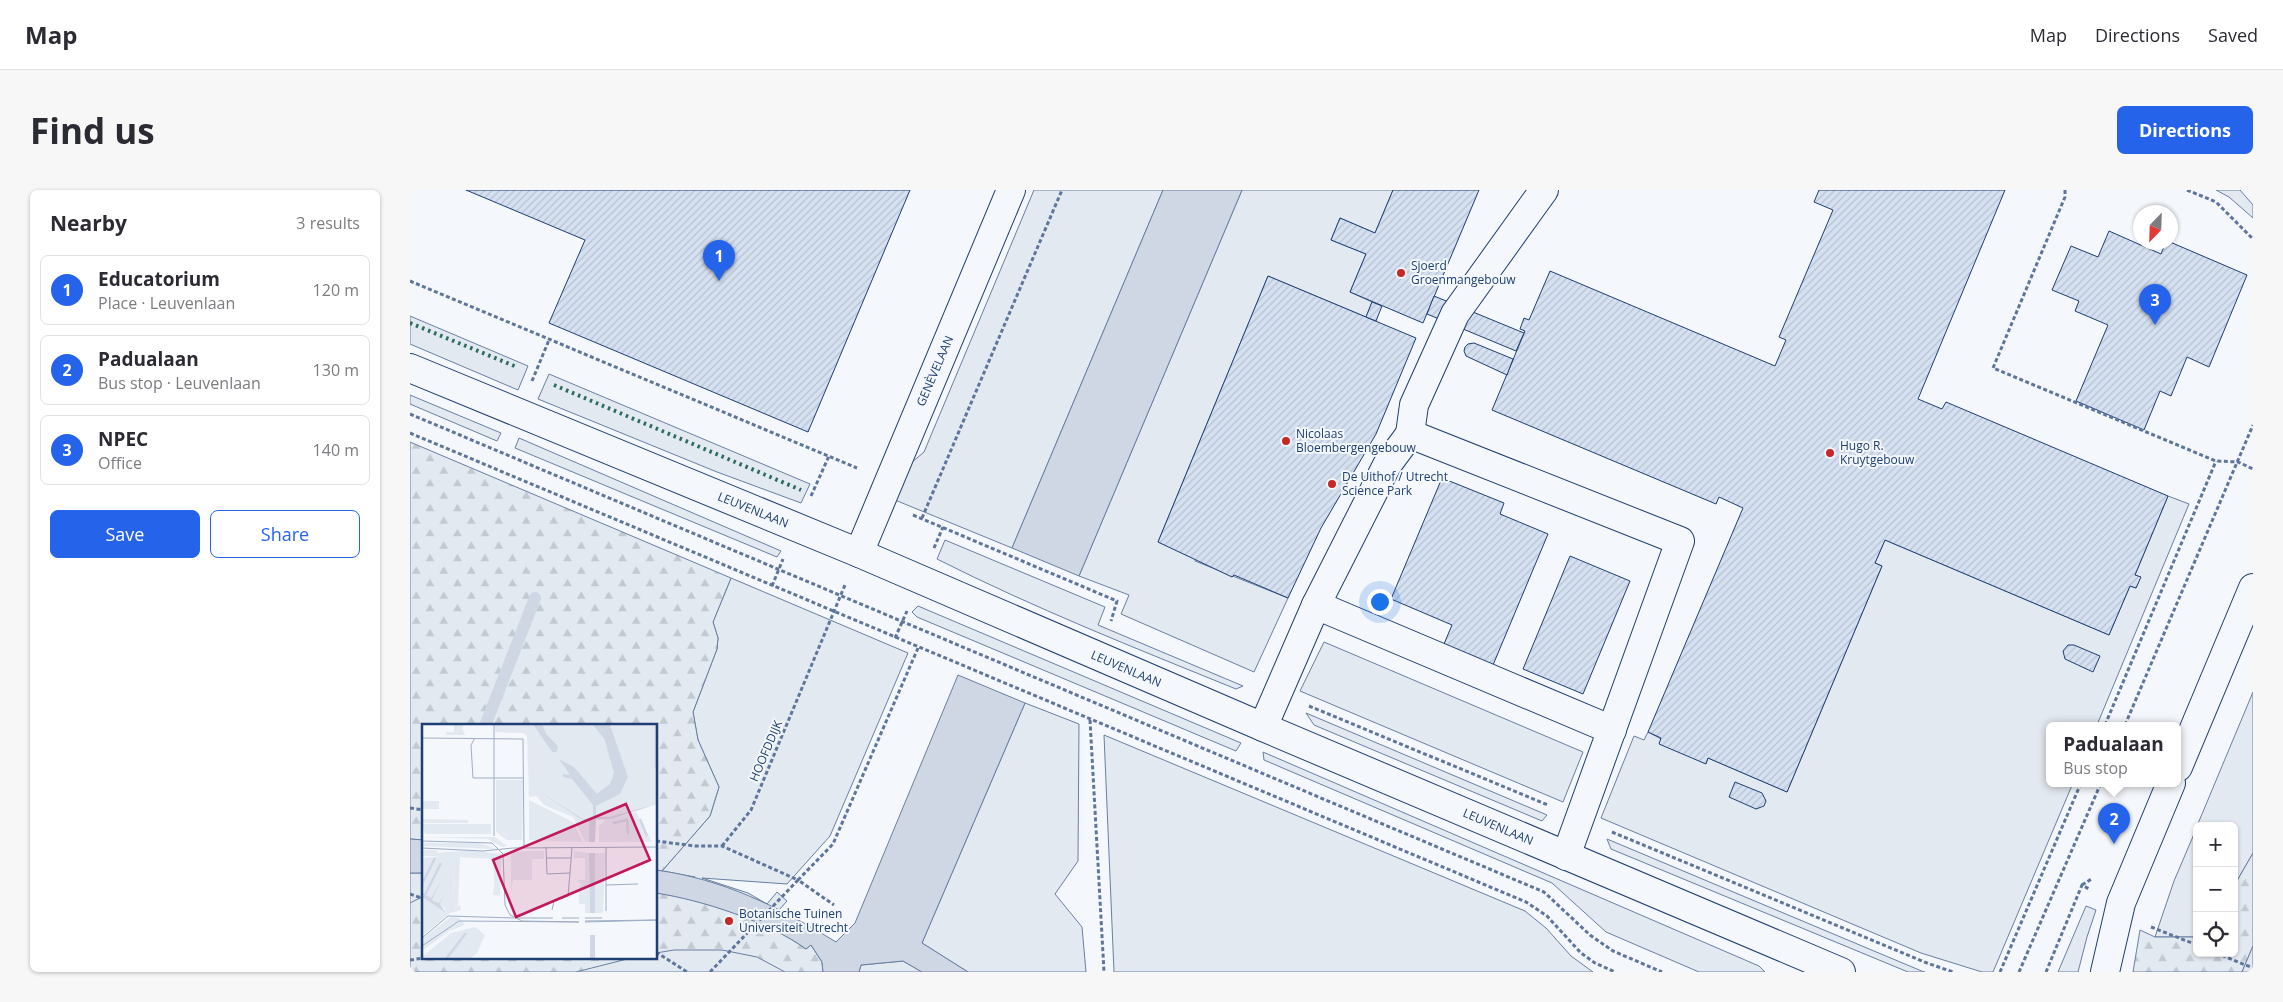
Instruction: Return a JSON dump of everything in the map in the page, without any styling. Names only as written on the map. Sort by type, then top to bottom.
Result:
[{"type":"main road","name":"GENÈVELAAN","points":[[859,553],[1011,190]]},
{"type":"main road","points":[[1263,727],[1316,605],[1387,465],[1410,434],[1414,405],[1455,314],[1493,258],[1544,190]]},
{"type":"main road","name":"LEUVENLAAN","points":[[410,368],[859,553],[985,609],[1827,969]]},
{"type":"main road","points":[[1410,434],[1680,541],[1581,819],[1566,856]]},
{"type":"main road","points":[[2181,760],[2253,588]]},
{"type":"main road","points":[[1316,605],[1612,730]]},
{"type":"main road","points":[[2105,972],[2121,903],[2169,787]]},
{"type":"path","points":[[922,518],[1062,190]]},
{"type":"path","points":[[2064,190],[2065,197],[1993,368],[2216,461],[2238,462],[2253,469]]},
{"type":"path","points":[[2187,190],[2216,202],[2253,239]]},
{"type":"path","points":[[410,281],[884,491],[922,518],[1117,601],[1109,620],[1118,624]]},
{"type":"path","points":[[410,414],[1544,892],[1590,935],[1613,951],[1662,972]]},
{"type":"path","points":[[2126,722],[2253,425]]},
{"type":"path","points":[[410,433],[1029,695],[1526,902],[1547,916],[1581,953],[1595,963],[1615,972]]},
{"type":"path","points":[[2247,441],[2253,443]]},
{"type":"path","points":[[2106,722],[2216,461]]},
{"type":"path","name":"HOOFDDIJK","points":[[722,846],[750,810],[841,595]]},
{"type":"path","points":[[710,972],[834,844],[918,648]]},
{"type":"path","points":[[1278,692],[1927,963],[1953,972]]},
{"type":"path","points":[[1090,720],[1104,972]]},
{"type":"path","points":[[2000,972],[2079,787]]},
{"type":"path","points":[[2019,972],[2098,787]]},
{"type":"path","points":[[658,841],[695,846],[722,846],[798,880],[834,905]]},
{"type":"path","points":[[410,894],[422,898]]},
{"type":"path","points":[[658,953],[687,972]]},
{"type":"path","points":[[2226,957],[2253,968]]},
{"type":"green space","points":[[1034,190],[1163,190],[1012,548],[895,500],[911,463],[924,452]]},
{"type":"green space","points":[[1242,190],[1393,190],[1375,233],[1340,218],[1331,240],[1366,254],[1350,292],[1372,302],[1366,317],[1268,276],[1158,542],[1195,558],[1195,561],[1288,598],[1254,672],[1121,614],[1129,595],[1079,576]]},
{"type":"green space","points":[[2216,190],[2240,190],[2253,205],[2253,218],[2229,197]]},
{"type":"green space","points":[[410,316],[528,366],[518,390],[410,344]]},
{"type":"green space","points":[[549,374],[810,484],[801,503],[717,472],[538,399]]},
{"type":"green space","points":[[410,395],[501,433],[497,441],[410,404]]},
{"type":"green space","points":[[519,438],[781,551],[777,557],[515,448]]},
{"type":"green space","points":[[410,442],[731,578],[713,622],[718,638],[717,649],[693,712],[698,740],[719,787],[710,816],[662,871],[658,870],[658,724],[422,724],[422,840],[410,839]]},
{"type":"green space","points":[[2168,496],[2189,504],[2098,722],[2046,722],[2046,787],[2071,787],[1993,972],[1982,972],[1921,953],[1601,818],[1634,736],[1644,740],[1648,732],[1706,763],[1708,758],[1787,792],[1882,566],[1875,563],[1885,540],[2109,635],[2130,586],[2136,588],[2140,577],[2135,575]]},
{"type":"green space","points":[[945,540],[1105,607],[1098,625],[1243,686],[1236,689],[1085,627],[937,559]]},
{"type":"green space","points":[[731,578],[908,653],[830,836],[787,884],[702,878],[748,893],[767,904],[777,892],[787,901],[779,910],[835,942],[853,972],[410,972],[410,873],[422,873],[422,960],[658,960],[658,876],[695,877],[662,871],[710,816],[719,787],[698,740],[693,712],[717,649],[718,638],[713,622]]},
{"type":"green space","points":[[918,606],[1241,743],[1236,751],[917,617],[912,612]]},
{"type":"green space","points":[[1324,642],[1583,752],[1563,802],[1300,691]]},
{"type":"green space","points":[[2253,692],[2253,853],[2238,879],[2238,822],[2199,822]]},
{"type":"green space","points":[[1025,703],[1079,724],[1078,861],[1055,894],[1082,927],[1086,972],[968,972],[922,943]]},
{"type":"green space","points":[[1306,713],[1547,815],[1542,821],[1314,725]]},
{"type":"green space","points":[[1104,735],[1525,911],[1546,928],[1571,956],[1593,972],[1114,972]]},
{"type":"green space","points":[[1263,752],[1759,966],[1765,972],[1699,972],[1606,932],[1552,883],[1264,760]]},
{"type":"green space","points":[[2193,836],[2193,937],[2155,937],[2174,881]]},
{"type":"green space","points":[[1607,839],[1924,972],[1908,972],[1611,849]]},
{"type":"green space","points":[[2253,853],[2253,946],[2242,972],[2133,972],[2140,930],[2155,937],[2193,937],[2193,957],[2238,957],[2238,879]]},
{"type":"green space","points":[[658,893],[714,906],[754,921],[791,939],[806,949],[811,945],[822,962],[823,972],[785,972],[757,957],[722,950],[674,950],[658,953]]},
{"type":"green space","points":[[422,897],[422,960],[623,960],[576,972],[410,972],[410,903]]},
{"type":"green space","points":[[2086,906],[2096,910],[2078,972],[2058,972]]},
{"type":"green space","points":[[903,961],[922,972],[859,972],[861,965]]},
{"type":"shaded area","points":[[1163,190],[1242,190],[1079,576],[1012,548]]},
{"type":"shaded area","points":[[958,675],[1025,703],[922,943],[968,972],[922,972],[903,961],[861,965],[859,972],[823,972],[822,962],[811,945],[806,949],[791,939],[754,921],[694,901],[658,893],[658,870],[704,880],[750,896],[793,917],[836,942],[855,923]]},
{"type":"shaded area","points":[[410,839],[422,840],[422,873],[410,873]]},
{"type":"shaded area","points":[[2253,946],[2253,972],[2242,972],[2250,953]]},
{"type":"building","points":[[466,190],[910,190],[808,432],[549,323],[585,240]]},
{"type":"building","name":"Sjoerd Groenmangebouw","points":[[1393,190],[1479,190],[1423,323],[1350,292],[1366,254],[1331,240],[1340,218],[1375,233]]},
{"type":"building","name":"Hugo R. Kruytgebouw","points":[[1819,190],[2005,190],[1918,399],[1942,409],[1946,402],[2168,496],[2135,575],[2141,577],[2136,588],[2130,586],[2109,635],[1885,540],[1875,563],[1882,566],[1787,792],[1708,758],[1706,764],[1659,744],[1661,738],[1648,732],[1743,508],[1719,497],[1716,504],[1492,410],[1525,331],[1520,329],[1524,318],[1529,320],[1550,271],[1775,366],[1786,340],[1779,337],[1833,210],[1814,202]]},
{"type":"building","points":[[2109,231],[2133,242],[2133,250],[2152,250],[2161,254],[2163,250],[2178,250],[2178,245],[2247,275],[2209,367],[2187,357],[2171,396],[2160,391],[2144,430],[2076,401],[2108,325],[2075,311],[2079,301],[2052,290],[2071,246],[2098,257]]},
{"type":"building","name":"Nicolaas Bloembergengebouw","points":[[1268,276],[1416,338],[1376,434],[1321,528],[1288,598],[1234,575],[1232,577],[1158,542]]},
{"type":"building","points":[[1434,296],[1524,333],[1516,351],[1427,314]]},
{"type":"building","points":[[1372,302],[1382,306],[1376,321],[1366,317]]},
{"type":"building","points":[[1474,343],[1513,359],[1507,375],[1466,356],[1465,347],[1468,344]]},
{"type":"building","points":[[1442,478],[1504,503],[1500,514],[1548,534],[1493,665],[1444,644],[1452,625],[1391,599]]},
{"type":"building","points":[[1570,556],[1630,581],[1583,694],[1523,669]]},
{"type":"building","points":[[2068,645],[2074,645],[2100,656],[2093,672],[2065,659],[2063,651]]},
{"type":"building","points":[[1735,782],[1762,793],[1766,801],[1764,806],[1756,809],[1729,797]]},
{"type":"waterway","points":[[486,724],[535,598]]},
{"type":"hedge","points":[[410,323],[517,367]]},
{"type":"hedge","points":[[554,385],[801,490]]},
{"type":"place","name":"Sjoerd Groenmangebouw","points":[[1401,273]]},
{"type":"place","name":"Educatorium","points":[[719,281]]},
{"type":"place","name":"NPEC","points":[[2155,325]]},
{"type":"place","name":"Nicolaas Bloembergengebouw","points":[[1286,441]]},
{"type":"place","name":"Hugo R. Kruytgebouw","points":[[1830,453]]},
{"type":"place","name":"De Uithof / Utrecht Science Park","points":[[1332,484]]},
{"type":"place","name":"Padualaan","points":[[2114,844]]},
{"type":"place","name":"Botanische Tuinen Universiteit Utrecht","points":[[729,921]]}]
